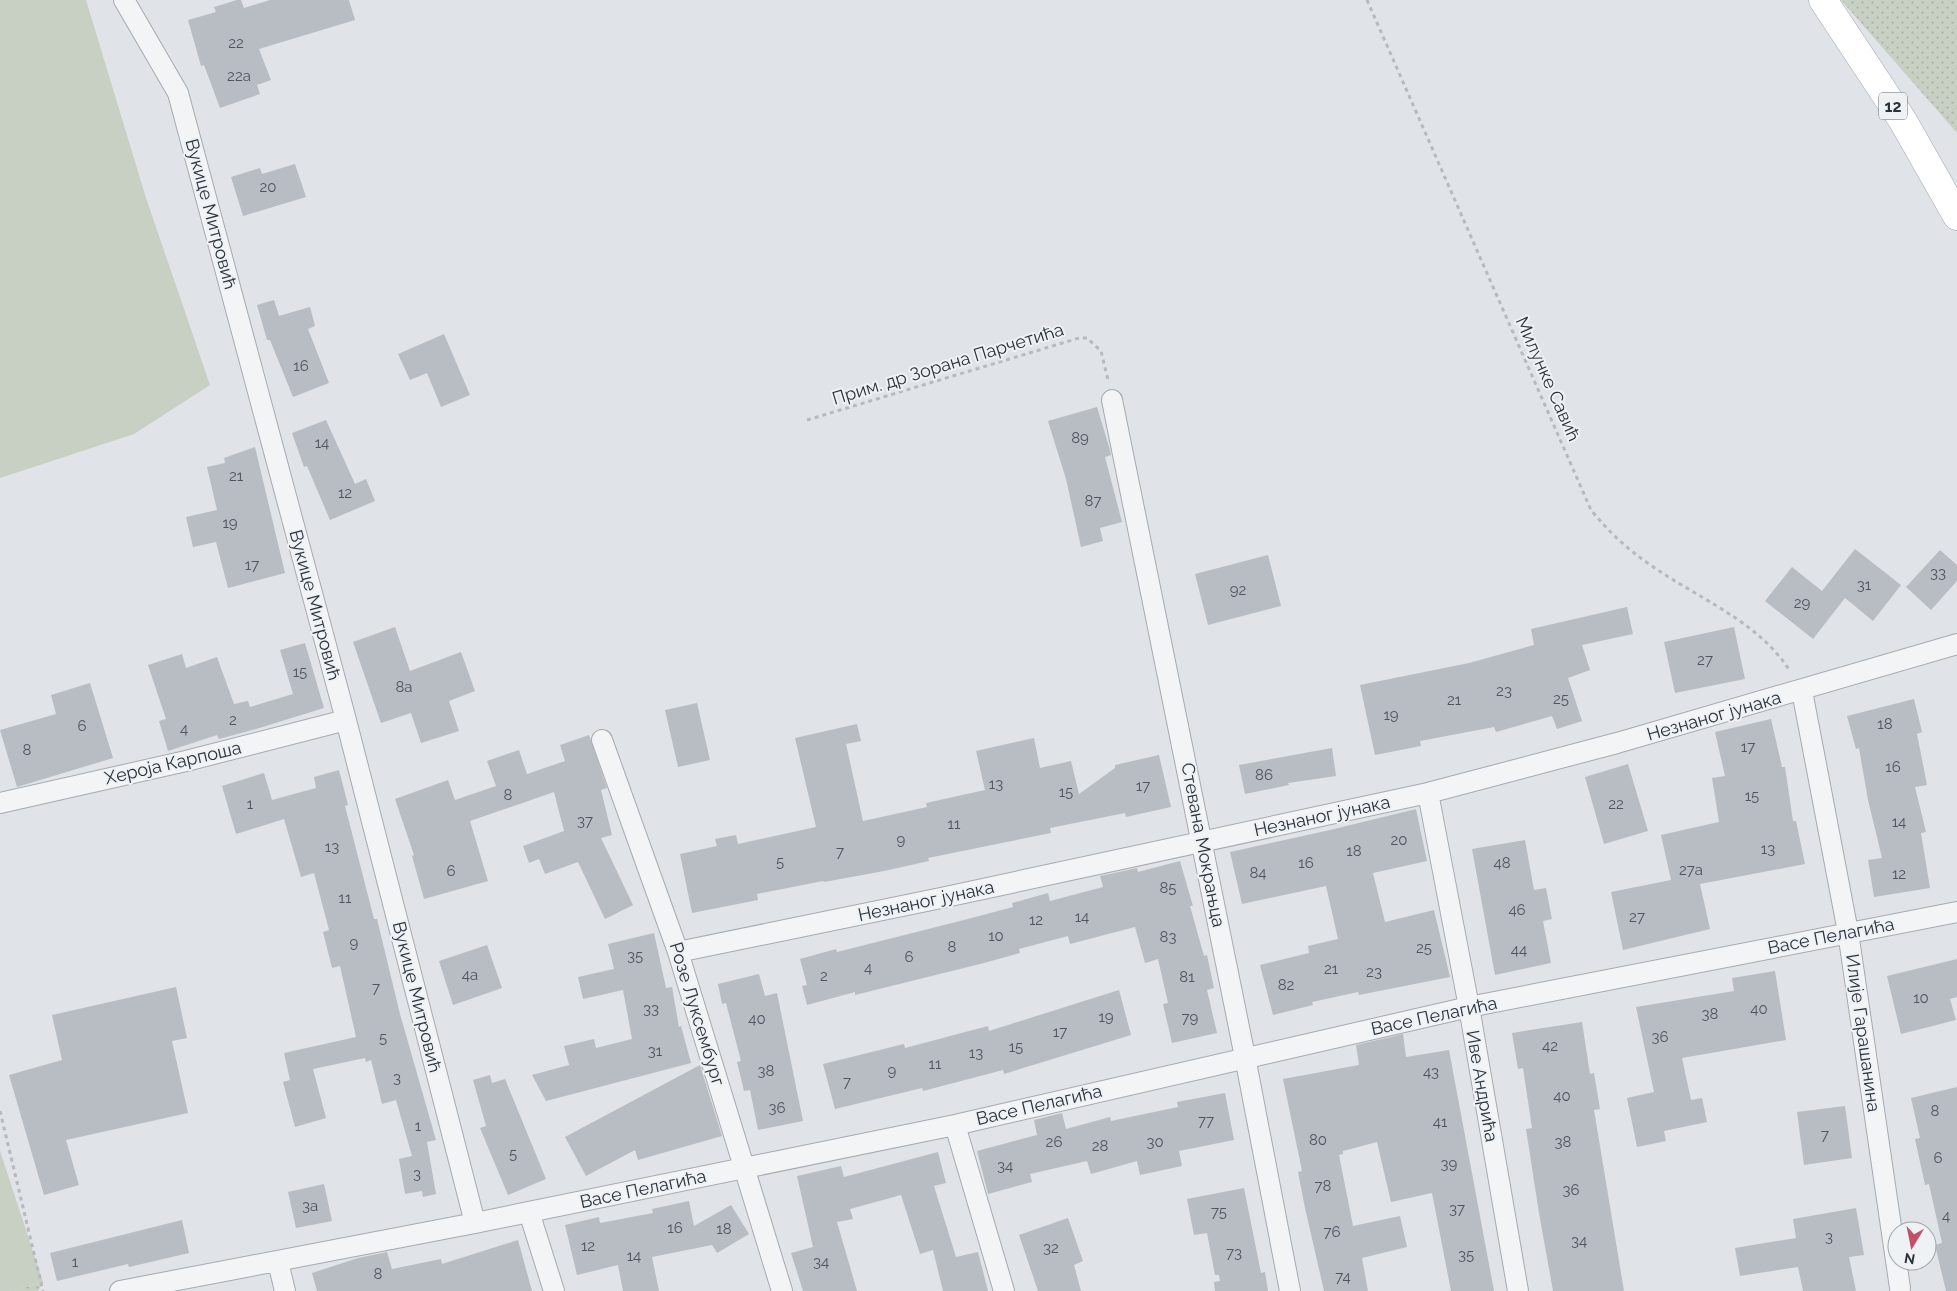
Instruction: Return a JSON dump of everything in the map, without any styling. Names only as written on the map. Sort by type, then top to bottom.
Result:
[{"type":"main road","name":"12","points":[[1823,0],[1903,121],[1957,216]]},
{"type":"street","name":"Вукице Митровић","points":[[124,0],[178,93],[346,720],[475,1223]]},
{"type":"street","name":"Стевана Мокрањца","points":[[1112,400],[1202,841],[1290,1291]]},
{"type":"street","name":"Незнаног јунака","points":[[678,952],[941,898],[1428,793],[1802,691],[1957,644]]},
{"type":"street","name":"Илије Гарашанина","points":[[1802,691],[1848,932],[1900,1288]]},
{"type":"street","name":"Хероја Карпоша","points":[[0,803],[186,761],[346,720]]},
{"type":"street","name":"Розе Луксембург","points":[[602,740],[678,952],[782,1291]]},
{"type":"street","name":"Иве Андрића","points":[[1428,793],[1469,1007],[1518,1291]]},
{"type":"street","name":"Васе Пелагића","points":[[120,1291],[475,1223],[955,1125],[1469,1007],[1957,912]]},
{"type":"street","points":[[955,1125],[1004,1291]]},
{"type":"street","points":[[529,1212],[554,1291]]},
{"type":"street","points":[[278,1262],[285,1291]]},
{"type":"path","name":"Милунке Савић","points":[[1367,0],[1591,510],[1615,538],[1652,566],[1759,634],[1779,654],[1802,691]]},
{"type":"path","name":"Прим. др Зорана Парчетића","points":[[807,420],[1079,338],[1088,338],[1101,352],[1112,400]]},
{"type":"path","points":[[0,1111],[43,1291]]},
{"type":"green space","points":[[0,0],[86,0],[146,198],[210,385],[134,434],[0,478]]},
{"type":"green space","points":[[1841,0],[1957,0],[1957,133]]},
{"type":"green space","points":[[0,1151],[43,1282],[9,1291],[0,1291]]},
{"type":"green space","points":[[43,1282],[38,1291],[9,1291]]},
{"type":"building","points":[[241,0],[244,8],[270,0],[349,0],[355,20],[259,49],[271,80],[257,85],[260,94],[220,108],[204,65],[201,66],[188,20],[216,12],[214,7]]},
{"type":"building","points":[[295,164],[306,197],[243,216],[231,177],[260,168],[262,174]]},
{"type":"building","points":[[274,300],[279,316],[310,307],[315,326],[308,329],[329,383],[293,397],[270,340],[267,340],[257,305]]},
{"type":"building","points":[[444,334],[470,395],[441,407],[427,373],[410,380],[398,354]]},
{"type":"building","points":[[1097,407],[1110,450],[1111,455],[1105,457],[1122,522],[1100,528],[1103,541],[1081,547],[1066,479],[1048,421]]},
{"type":"building","points":[[326,420],[355,484],[366,479],[375,501],[330,520],[307,466],[304,467],[292,433]]},
{"type":"building","points":[[255,447],[285,573],[228,588],[216,542],[193,547],[186,517],[217,510],[207,467],[225,463],[224,458]]},
{"type":"building","points":[[1855,549],[1901,585],[1873,621],[1845,598],[1813,639],[1765,601],[1792,567],[1822,591]]},
{"type":"building","points":[[1940,550],[1957,565],[1957,581],[1931,610],[1906,587]]},
{"type":"building","points":[[1268,555],[1281,606],[1208,625],[1195,574]]},
{"type":"building","points":[[1627,607],[1633,634],[1582,645],[1590,670],[1568,678],[1582,721],[1557,729],[1552,716],[1496,732],[1494,727],[1420,741],[1421,746],[1375,755],[1360,685],[1469,663],[1534,645],[1531,629]]},
{"type":"building","points":[[395,627],[410,671],[461,652],[475,691],[449,701],[459,731],[421,743],[411,713],[381,723],[353,642]]},
{"type":"building","points":[[1734,627],[1745,679],[1675,693],[1664,642]]},
{"type":"building","points":[[305,643],[324,708],[219,739],[217,735],[168,751],[159,721],[166,719],[148,665],[182,654],[186,668],[217,657],[234,704],[248,701],[250,707],[293,694],[280,650]]},
{"type":"building","points":[[90,683],[113,758],[17,787],[0,730],[56,714],[51,695]]},
{"type":"building","points":[[1914,699],[1922,732],[1917,734],[1927,785],[1915,787],[1926,832],[1921,833],[1930,888],[1874,897],[1868,860],[1882,858],[1868,800],[1859,748],[1856,749],[1847,716]]},
{"type":"building","points":[[697,703],[710,760],[678,767],[665,710]]},
{"type":"building","points":[[1771,719],[1782,767],[1785,767],[1793,821],[1796,821],[1805,864],[1700,884],[1710,929],[1623,950],[1611,892],[1671,880],[1661,835],[1719,822],[1712,778],[1725,776],[1715,732]]},
{"type":"building","points":[[857,724],[861,741],[846,744],[863,821],[927,807],[926,803],[985,790],[976,751],[1034,738],[1040,768],[1071,761],[1079,794],[1115,768],[1115,765],[1159,755],[1171,807],[1126,817],[1125,813],[1050,828],[1051,833],[928,858],[929,861],[884,871],[757,894],[758,900],[692,913],[680,854],[717,846],[715,839],[736,835],[738,844],[816,827],[795,738]]},
{"type":"building","points":[[589,735],[607,788],[601,790],[612,835],[601,838],[633,905],[605,919],[578,862],[545,874],[539,859],[529,863],[523,846],[564,831],[554,792],[470,821],[488,881],[424,899],[412,856],[414,855],[395,799],[448,780],[455,800],[496,786],[487,761],[519,750],[527,774],[565,761],[560,745]]},
{"type":"building","points":[[1332,748],[1336,776],[1288,783],[1289,785],[1245,794],[1239,765]]},
{"type":"building","points":[[1628,764],[1648,831],[1604,844],[1585,777]]},
{"type":"building","points":[[339,770],[348,805],[345,806],[374,919],[377,919],[400,1014],[436,1140],[427,1142],[436,1194],[423,1197],[422,1191],[405,1194],[399,1159],[412,1156],[396,1100],[382,1104],[371,1060],[366,1062],[365,1058],[313,1069],[326,1118],[295,1127],[283,1082],[290,1080],[284,1053],[356,1037],[340,966],[332,968],[323,932],[329,930],[314,873],[301,877],[284,819],[236,834],[222,786],[264,773],[272,800],[316,788],[314,777]]},
{"type":"building","points":[[1416,809],[1427,861],[1373,873],[1385,922],[1434,910],[1450,977],[1359,995],[1358,992],[1312,1002],[1313,1005],[1273,1015],[1260,965],[1309,953],[1308,946],[1338,939],[1326,886],[1242,904],[1230,852]]},
{"type":"building","points":[[1525,840],[1534,890],[1546,888],[1552,919],[1543,921],[1551,963],[1495,975],[1472,849]]},
{"type":"building","points":[[1180,861],[1193,906],[1190,906],[1204,956],[1207,955],[1214,988],[1207,990],[1217,1033],[1172,1043],[1163,1004],[1168,1003],[1158,959],[1145,963],[1135,927],[1070,944],[1068,936],[1019,949],[1020,953],[984,963],[855,995],[855,992],[807,1005],[802,986],[807,985],[800,959],[836,949],[837,952],[1013,907],[1012,903],[1048,893],[1050,901],[1103,887],[1100,876],[1137,868],[1138,872]]},
{"type":"building","points":[[654,933],[666,988],[672,987],[679,1027],[681,1026],[691,1063],[546,1101],[532,1075],[569,1065],[564,1046],[594,1039],[596,1048],[632,1039],[623,990],[583,999],[578,977],[614,969],[608,944]]},
{"type":"building","points":[[487,945],[502,988],[453,1005],[439,961]]},
{"type":"building","points":[[1957,959],[1957,997],[1950,999],[1956,1020],[1901,1034],[1887,976]]},
{"type":"building","points":[[1775,971],[1786,1040],[1682,1058],[1691,1100],[1702,1098],[1707,1122],[1664,1131],[1666,1141],[1637,1147],[1627,1098],[1654,1092],[1636,1007],[1734,991],[1732,978]]},
{"type":"building","points":[[759,974],[765,996],[777,993],[803,1121],[758,1130],[750,1090],[744,1091],[737,1062],[741,1061],[726,1003],[722,1004],[718,984]]},
{"type":"building","points":[[176,987],[187,1038],[172,1041],[188,1113],[66,1140],[79,1185],[44,1195],[9,1075],[62,1060],[52,1015]]},
{"type":"building","points":[[1119,990],[1131,1035],[1004,1074],[1003,1070],[923,1091],[922,1088],[835,1109],[823,1064],[904,1044],[905,1048],[988,1026],[989,1031]]},
{"type":"building","points":[[1582,1022],[1590,1074],[1594,1073],[1600,1109],[1594,1110],[1624,1291],[1553,1291],[1539,1213],[1526,1129],[1532,1128],[1523,1068],[1518,1069],[1512,1033]]},
{"type":"building","points":[[1403,1034],[1406,1057],[1449,1050],[1494,1291],[1451,1291],[1432,1193],[1391,1202],[1377,1142],[1343,1151],[1343,1154],[1339,1155],[1353,1226],[1400,1216],[1407,1247],[1362,1258],[1368,1291],[1324,1291],[1298,1172],[1302,1171],[1283,1079],[1359,1065],[1356,1045]]},
{"type":"building","points":[[700,1065],[722,1136],[638,1160],[635,1150],[586,1176],[565,1137]]},
{"type":"building","points":[[490,1075],[492,1083],[505,1079],[546,1179],[508,1195],[480,1128],[486,1126],[473,1080]]},
{"type":"building","points":[[1957,1087],[1957,1291],[1946,1291],[1937,1253],[1937,1244],[1942,1243],[1929,1184],[1925,1185],[1915,1139],[1920,1138],[1911,1098]]},
{"type":"building","points":[[1225,1093],[1234,1140],[1179,1151],[1182,1166],[1140,1175],[1137,1161],[1091,1174],[1087,1161],[1030,1174],[1032,1182],[988,1194],[977,1151],[1037,1135],[1034,1120],[1062,1113],[1066,1129],[1110,1117],[1111,1121],[1178,1107],[1177,1102]]},
{"type":"building","points":[[1845,1106],[1852,1158],[1804,1165],[1797,1112]]},
{"type":"building","points":[[938,1152],[946,1183],[934,1186],[956,1257],[978,1252],[988,1291],[943,1291],[933,1250],[920,1254],[901,1195],[850,1209],[853,1219],[837,1222],[857,1291],[803,1291],[791,1253],[813,1247],[797,1176],[841,1166],[844,1177]]},
{"type":"building","points":[[324,1184],[332,1221],[296,1228],[288,1192]]},
{"type":"building","points":[[1244,1188],[1261,1273],[1265,1272],[1268,1291],[1215,1291],[1214,1282],[1220,1281],[1219,1275],[1215,1275],[1207,1233],[1194,1235],[1187,1199]]},
{"type":"building","points":[[689,1201],[694,1226],[731,1205],[749,1234],[717,1253],[712,1245],[652,1257],[659,1291],[623,1291],[618,1265],[577,1275],[565,1225],[599,1217],[600,1223],[653,1213],[652,1209]]},
{"type":"building","points":[[1856,1208],[1864,1255],[1849,1257],[1856,1291],[1803,1291],[1798,1267],[1740,1276],[1735,1248],[1796,1238],[1793,1219]]},
{"type":"building","points":[[1068,1218],[1083,1261],[1074,1265],[1081,1291],[1038,1291],[1019,1235]]},
{"type":"building","points":[[182,1220],[189,1253],[129,1267],[128,1264],[57,1281],[50,1253]]},
{"type":"building","points":[[518,1240],[532,1291],[317,1291],[312,1273],[358,1258],[387,1252],[392,1269],[441,1259],[442,1264]]}]
